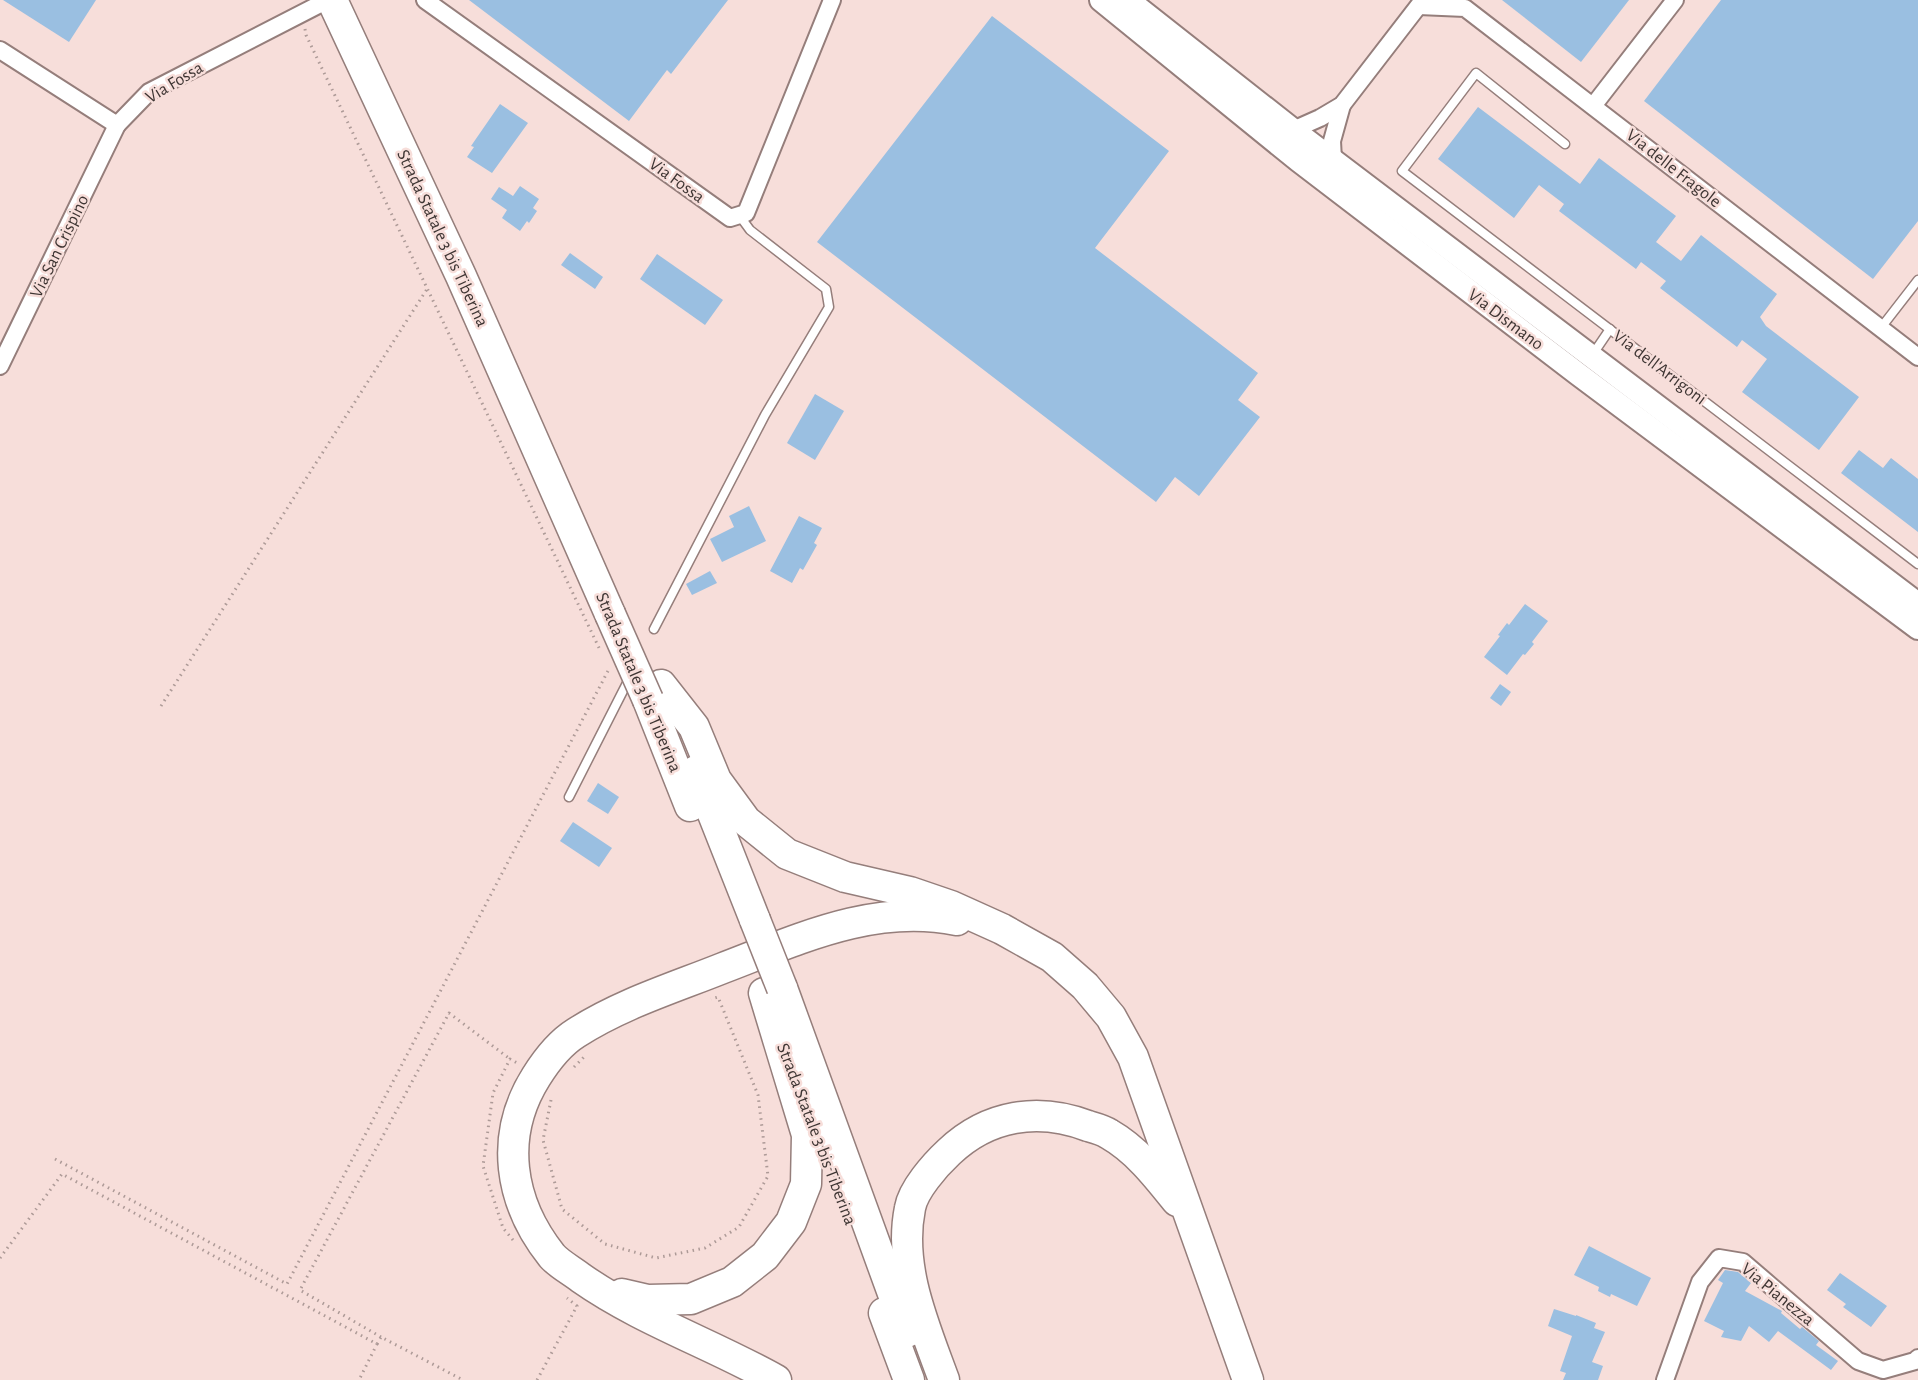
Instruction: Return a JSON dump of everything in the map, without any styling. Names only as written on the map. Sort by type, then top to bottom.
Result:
[{"type":"highway","name":"Strada Statale 3 bis Tiberina","points":[[330,0],[353,18],[461,276],[617,606],[646,689],[747,923],[924,1380]]},
{"type":"highway","points":[[646,689],[694,728],[716,780],[746,821],[787,854],[845,877],[910,891],[951,906],[1002,929],[1052,957],[1085,986],[1111,1017],[1133,1057],[1248,1380]]},
{"type":"highway","points":[[776,1380],[748,1364],[642,1314],[593,1286],[553,1257],[526,1218],[514,1177],[514,1134],[525,1096],[546,1062],[574,1034],[613,1011],[824,929],[868,918],[906,915],[947,918],[1002,929]]},
{"type":"highway","name":"Strada Statale 3 bis Tiberina","points":[[773,990],[909,1380]]},
{"type":"highway","points":[[593,1286],[648,1300],[691,1299],[732,1282],[765,1256],[791,1222],[806,1184],[807,1135],[773,990]]},
{"type":"highway","points":[[944,1380],[917,1308],[906,1248],[910,1205],[931,1169],[962,1139],[1000,1120],[1035,1114],[1068,1118],[1109,1134],[1146,1163],[1192,1220]]},
{"type":"main road","name":"Via Dismano","points":[[1101,0],[1298,160],[1918,604]]},
{"type":"main road","name":"Via Dismano","points":[[1128,0],[1333,160],[1585,365],[1918,628]]},
{"type":"street","name":"Via Fossa","points":[[117,125],[149,92],[330,0]]},
{"type":"street","name":"Via Fossa","points":[[425,0],[730,218],[739,215]]},
{"type":"street","points":[[739,215],[746,213],[832,0]]},
{"type":"street","points":[[1593,106],[1675,0]]},
{"type":"street","points":[[1293,130],[1342,105],[1421,3]]},
{"type":"street","name":"Via delle Fragole","points":[[1421,3],[1465,8],[1918,357]]},
{"type":"street","points":[[0,50],[117,125]]},
{"type":"street","points":[[1333,160],[1332,141],[1342,105]]},
{"type":"street","name":"Via San Crispino","points":[[0,366],[117,125]]},
{"type":"street","name":"Via Pianezza","points":[[1665,1380],[1700,1282],[1719,1258],[1743,1262],[1858,1360],[1883,1370],[1915,1361],[1918,1358]]},
{"type":"lane","name":"Via dell'Arrigoni","points":[[1565,144],[1476,73],[1402,171],[1918,564]]},
{"type":"lane","points":[[654,629],[765,415],[829,307],[826,289],[750,230],[739,215]]},
{"type":"lane","points":[[1880,329],[1918,280]]},
{"type":"lane","points":[[1585,365],[1610,330]]},
{"type":"lane","points":[[569,796],[646,689]]},
{"type":"path","points":[[304,12],[306,35],[598,648],[605,656]]},
{"type":"path","points":[[161,706],[427,289]]},
{"type":"path","points":[[55,1158],[287,1284],[611,664],[646,689]]},
{"type":"path","points":[[536,1077],[552,1094],[543,1140],[562,1209],[605,1244],[656,1258],[705,1248],[739,1227],[768,1176],[758,1095],[718,997],[707,1000]]},
{"type":"path","points":[[463,1380],[381,1337],[300,1290],[448,1012],[510,1059]]},
{"type":"path","points":[[566,1074],[592,1049]]},
{"type":"path","points":[[0,1258],[62,1174],[377,1344]]},
{"type":"path","points":[[359,1380],[381,1337]]},
{"type":"building","points":[[3,0],[96,0],[69,42]]},
{"type":"building","points":[[469,0],[728,0],[671,74],[667,70],[629,121]]},
{"type":"building","points":[[1502,0],[1629,0],[1581,62]]},
{"type":"building","points":[[1721,0],[1918,0],[1918,221],[1873,279],[1644,101]]},
{"type":"building","points":[[992,16],[1169,151],[1095,248],[1258,373],[1238,400],[1260,417],[1199,496],[1175,477],[1156,502],[817,242]]},
{"type":"building","points":[[500,104],[528,123],[492,173],[467,157],[474,147],[471,146]]},
{"type":"building","points":[[1478,107],[1580,184],[1599,158],[1676,216],[1656,242],[1681,261],[1701,235],[1777,294],[1760,317],[1766,326],[1859,397],[1819,450],[1742,392],[1767,359],[1742,340],[1737,347],[1660,288],[1666,281],[1641,262],[1636,269],[1559,211],[1564,204],[1539,185],[1514,218],[1438,159]]},
{"type":"building","points":[[520,186],[539,199],[533,208],[537,211],[520,231],[502,218],[507,210],[491,199],[499,187],[513,196]]},
{"type":"building","points":[[570,253],[603,277],[595,289],[561,265]]},
{"type":"building","points":[[657,254],[723,300],[705,325],[640,279]]},
{"type":"building","points":[[815,394],[844,411],[815,460],[787,443]]},
{"type":"building","points":[[1859,450],[1883,468],[1891,458],[1918,479],[1918,532],[1841,473]]},
{"type":"building","points":[[749,506],[766,541],[722,562],[710,539],[734,527],[729,516]]},
{"type":"building","points":[[799,516],[822,528],[814,543],[817,545],[803,570],[800,568],[792,583],[770,571]]},
{"type":"building","points":[[710,571],[717,583],[692,595],[686,584]]},
{"type":"building","points":[[1525,604],[1548,621],[1532,642],[1534,644],[1507,675],[1484,657],[1507,623],[1509,625]]},
{"type":"building","points":[[1500,684],[1511,692],[1501,706],[1490,698]]},
{"type":"building","points":[[598,783],[619,797],[608,814],[587,801]]},
{"type":"building","points":[[573,822],[612,848],[599,867],[560,841]]},
{"type":"building","points":[[1589,1246],[1651,1278],[1637,1306],[1611,1294],[1610,1297],[1598,1291],[1599,1287],[1574,1275]]},
{"type":"building","points":[[1725,1270],[1738,1272],[1751,1283],[1745,1291],[1782,1311],[1781,1313],[1800,1329],[1802,1327],[1819,1341],[1816,1345],[1838,1361],[1831,1370],[1778,1331],[1769,1342],[1749,1326],[1741,1341],[1721,1337],[1724,1331],[1704,1321],[1723,1283],[1718,1280]]},
{"type":"building","points":[[1840,1273],[1887,1306],[1871,1327],[1843,1307],[1846,1304],[1827,1290]]},
{"type":"building","points":[[1554,1309],[1596,1323],[1594,1328],[1605,1332],[1592,1362],[1603,1366],[1598,1380],[1563,1380],[1566,1373],[1560,1371],[1572,1336],[1548,1326]]}]
